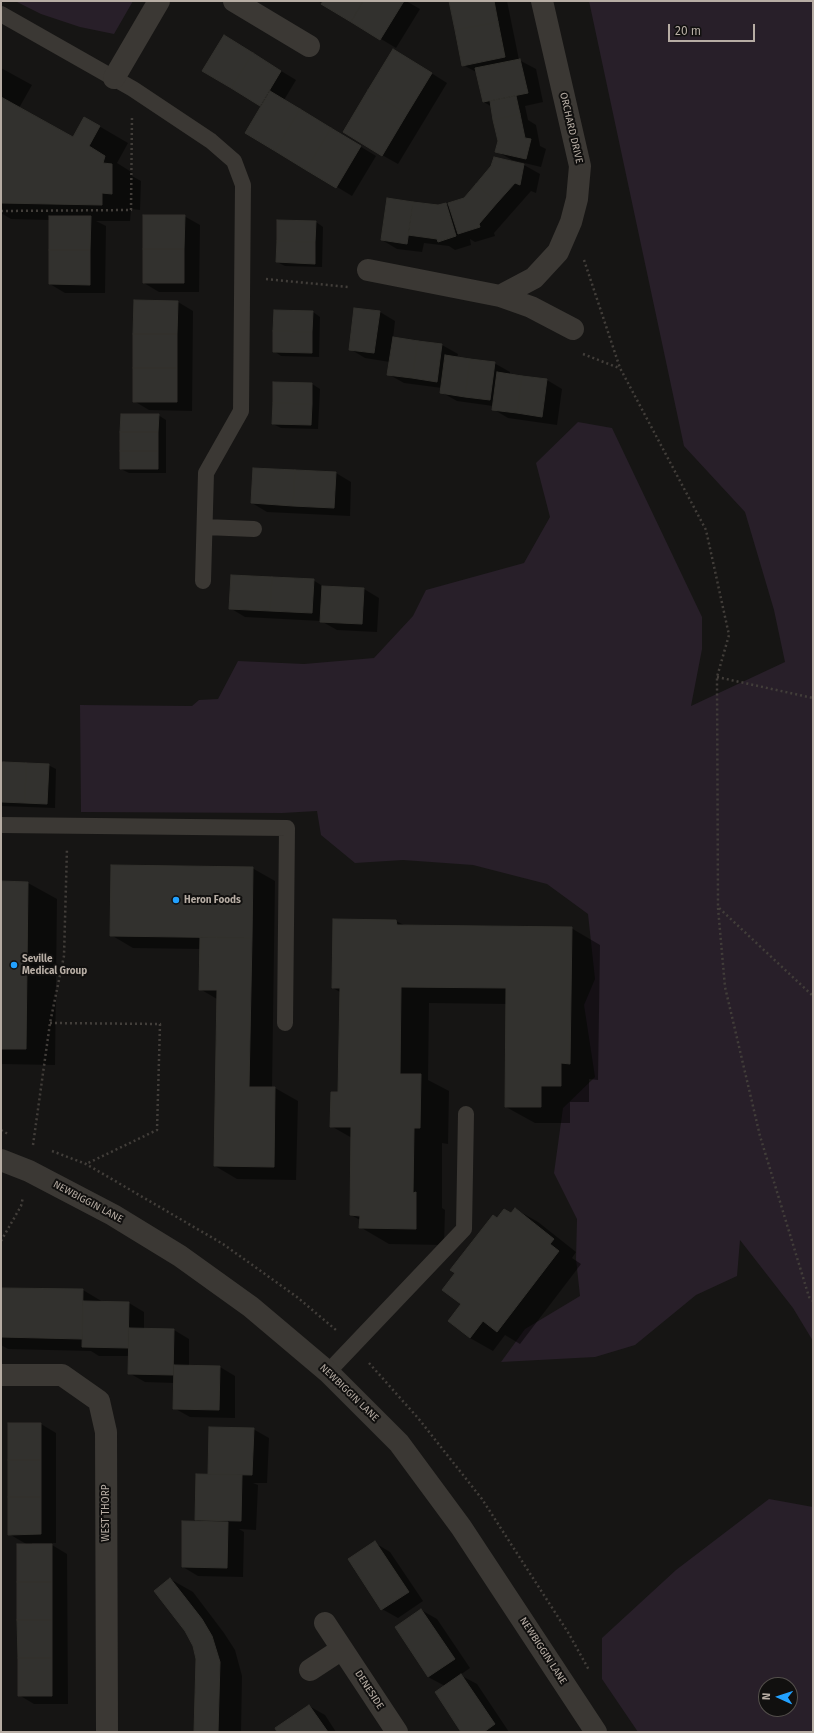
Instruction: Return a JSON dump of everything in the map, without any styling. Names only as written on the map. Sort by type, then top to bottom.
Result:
[{"type":"street","points":[[114,78],[160,1]]},
{"type":"street","points":[[234,1],[309,46]]},
{"type":"street","name":"ORCHARD DRIVE","points":[[500,296],[534,278],[558,252],[571,222],[577,199],[580,166],[542,1]]},
{"type":"street","points":[[368,270],[500,296],[532,307],[573,329]]},
{"type":"street","name":"NEWBIGGIN LANE","points":[[1,1160],[29,1171],[113,1215],[180,1256],[251,1307],[328,1372],[399,1443],[461,1527],[596,1732]]},
{"type":"street","name":"WEST THORP","points":[[1,1375],[62,1374],[99,1401],[106,1432],[107,1732]]},
{"type":"street","name":"DENESIDE","points":[[325,1623],[397,1732]]},
{"type":"street","points":[[310,1670],[342,1649]]},
{"type":"lane","points":[[1,14],[133,89],[211,141],[234,161],[243,185],[241,411],[206,473],[203,581]]},
{"type":"lane","points":[[205,527],[254,529]]},
{"type":"lane","points":[[1,825],[288,828],[285,1023]]},
{"type":"lane","points":[[328,1372],[464,1229],[466,1114]]},
{"type":"path","points":[[1,211],[131,210],[133,89]]},
{"type":"path","points":[[571,222],[620,368],[706,530],[729,635],[717,677],[718,907],[725,987],[760,1136],[810,1297],[813,1301]]},
{"type":"path","points":[[243,278],[298,281],[351,287]]},
{"type":"path","points":[[717,677],[813,698]]},
{"type":"path","points":[[1,1241],[20,1206],[29,1171],[50,1022],[64,956],[68,826]]},
{"type":"path","points":[[718,907],[813,996]]},
{"type":"path","points":[[50,1022],[160,1024],[157,1130],[86,1164]]},
{"type":"shaded area","points":[[15,1],[133,1],[114,34],[80,27],[41,14]]},
{"type":"shaded area","points":[[589,1],[813,1],[813,1341],[793,1308],[740,1240],[737,1276],[696,1295],[635,1345],[595,1357],[501,1362],[525,1329],[580,1296],[576,1259],[577,1219],[554,1173],[563,1108],[595,1077],[584,1005],[595,979],[588,914],[547,884],[473,865],[403,860],[355,863],[321,835],[317,811],[282,813],[81,812],[80,705],[192,706],[199,700],[218,699],[238,661],[304,664],[374,658],[413,616],[426,590],[524,563],[550,517],[536,463],[578,422],[612,428],[702,617],[702,649],[691,706],[785,662],[774,610],[745,512],[684,446]]},
{"type":"shaded area","points":[[769,1499],[813,1507],[813,1732],[638,1732],[602,1679],[602,1638],[676,1570]]},
{"type":"building","points":[[323,1],[363,1],[351,22],[321,4]]},
{"type":"building","points":[[363,1],[404,1],[380,40],[351,22]]},
{"type":"building","points":[[449,1],[494,1],[498,22],[455,30]]},
{"type":"building","points":[[498,22],[505,57],[462,66],[455,30]]},
{"type":"building","points":[[224,35],[253,53],[231,88],[202,71]]},
{"type":"building","points":[[393,49],[432,73],[407,114],[368,90]]},
{"type":"building","points":[[253,53],[281,71],[260,106],[231,88]]},
{"type":"building","points":[[520,59],[528,93],[483,102],[475,68]]},
{"type":"building","points":[[368,90],[407,114],[382,156],[343,132]]},
{"type":"building","points":[[270,91],[300,109],[275,151],[245,133]]},
{"type":"building","points":[[516,96],[520,114],[493,120],[490,101]]},
{"type":"building","points":[[1,97],[73,137],[84,117],[100,126],[89,146],[105,156],[103,163],[112,164],[112,194],[102,193],[102,205],[1,203]]},
{"type":"building","points":[[300,109],[331,128],[306,170],[275,151]]},
{"type":"building","points":[[520,114],[525,138],[531,139],[526,159],[495,152],[498,141],[493,120]]},
{"type":"building","points":[[331,128],[361,146],[336,188],[306,170]]},
{"type":"building","points":[[494,157],[524,164],[520,185],[515,183],[497,203],[476,184],[491,166]]},
{"type":"building","points":[[476,184],[497,203],[479,224],[480,227],[458,234],[448,203],[464,198]]},
{"type":"building","points":[[387,198],[413,202],[407,244],[381,240]]},
{"type":"building","points":[[413,202],[438,205],[446,203],[456,236],[438,242],[437,239],[408,235]]},
{"type":"building","points":[[143,215],[185,215],[184,249],[143,249]]},
{"type":"building","points":[[49,216],[91,216],[90,250],[49,250]]},
{"type":"building","points":[[277,220],[316,221],[315,242],[277,241]]},
{"type":"building","points":[[277,241],[315,242],[315,264],[276,262]]},
{"type":"building","points":[[143,249],[184,249],[184,283],[143,283]]},
{"type":"building","points":[[49,250],[90,250],[90,285],[49,284]]},
{"type":"building","points":[[134,300],[178,301],[177,334],[133,334]]},
{"type":"building","points":[[354,308],[380,311],[374,353],[349,350]]},
{"type":"building","points":[[274,310],[313,311],[312,332],[273,331]]},
{"type":"building","points":[[273,331],[312,332],[312,353],[273,352]]},
{"type":"building","points":[[133,334],[177,334],[177,368],[133,368]]},
{"type":"building","points":[[393,337],[418,341],[412,378],[387,375]]},
{"type":"building","points":[[418,341],[442,344],[437,382],[412,378]]},
{"type":"building","points":[[445,355],[470,359],[465,397],[440,393]]},
{"type":"building","points":[[470,359],[495,362],[490,400],[465,397]]},
{"type":"building","points":[[133,368],[177,368],[177,402],[133,402]]},
{"type":"building","points":[[497,372],[522,376],[517,413],[492,410]]},
{"type":"building","points":[[522,376],[547,379],[542,417],[517,413]]},
{"type":"building","points":[[273,382],[312,383],[312,404],[273,403]]},
{"type":"building","points":[[273,403],[312,404],[311,425],[272,424]]},
{"type":"building","points":[[121,414],[159,414],[158,432],[120,432]]},
{"type":"building","points":[[120,432],[158,432],[158,451],[120,451]]},
{"type":"building","points":[[120,451],[158,451],[158,469],[120,469]]},
{"type":"building","points":[[253,468],[295,470],[293,506],[251,503]]},
{"type":"building","points":[[295,470],[336,472],[334,508],[293,506]]},
{"type":"building","points":[[231,575],[272,577],[270,611],[229,609]]},
{"type":"building","points":[[272,577],[314,579],[312,613],[270,611]]},
{"type":"building","points":[[322,586],[364,588],[362,624],[320,622]]},
{"type":"building","points":[[1,762],[4,762],[2,802],[1,802]]},
{"type":"building","points":[[4,762],[26,763],[25,803],[2,802]]},
{"type":"building","points":[[26,763],[49,764],[47,804],[25,803]]},
{"type":"building","points":[[111,865],[253,867],[252,938],[110,936]]},
{"type":"building","name":"Seville Medical Group","points":[[1,881],[28,882],[26,1049],[1,1049]]},
{"type":"building","points":[[333,919],[396,920],[397,925],[572,927],[570,1064],[561,1063],[561,1086],[541,1086],[541,1107],[505,1107],[506,988],[401,987],[400,1074],[421,1074],[420,1128],[414,1128],[413,1193],[416,1192],[416,1229],[359,1228],[360,1216],[350,1215],[351,1127],[330,1127],[331,1092],[338,1092],[340,988],[332,988]]},
{"type":"building","points":[[200,937],[252,938],[249,1087],[275,1087],[274,1167],[214,1166],[217,990],[199,990]]},
{"type":"building","points":[[515,1208],[554,1239],[550,1244],[559,1251],[497,1332],[483,1321],[470,1338],[448,1321],[461,1304],[442,1290],[455,1273],[450,1270],[493,1215],[497,1218],[504,1209],[511,1213]]},
{"type":"building","points":[[1,1288],[83,1289],[82,1339],[1,1337]]},
{"type":"building","points":[[83,1301],[129,1302],[128,1348],[82,1347]]},
{"type":"building","points":[[129,1328],[174,1329],[173,1375],[128,1374]]},
{"type":"building","points":[[174,1365],[220,1366],[219,1410],[173,1409]]},
{"type":"building","points":[[8,1423],[41,1423],[41,1460],[8,1460]]},
{"type":"building","points":[[209,1427],[254,1428],[252,1475],[208,1474]]},
{"type":"building","points":[[8,1460],[41,1460],[41,1497],[8,1497]]},
{"type":"building","points":[[196,1474],[242,1475],[241,1521],[195,1520]]},
{"type":"building","points":[[8,1497],[41,1497],[41,1534],[8,1535]]},
{"type":"building","points":[[182,1521],[228,1522],[227,1568],[182,1567]]},
{"type":"building","points":[[375,1541],[409,1592],[381,1610],[348,1559]]},
{"type":"building","points":[[17,1544],[52,1544],[52,1582],[17,1582]]},
{"type":"building","points":[[170,1578],[202,1619],[212,1636],[220,1662],[218,1732],[194,1732],[196,1659],[193,1646],[185,1631],[154,1591]]},
{"type":"building","points":[[17,1582],[52,1582],[52,1620],[17,1620]]},
{"type":"building","points":[[421,1609],[455,1659],[428,1677],[395,1627]]},
{"type":"building","points":[[17,1620],[52,1620],[52,1658],[18,1658]]},
{"type":"building","points":[[18,1658],[52,1658],[52,1696],[18,1696]]},
{"type":"building","points":[[461,1674],[495,1724],[484,1732],[461,1732],[435,1692]]},
{"type":"building","points":[[309,1705],[328,1732],[277,1732],[275,1728]]},
{"type":"place","name":"Heron Foods","points":[[176,900]]},
{"type":"place","name":"Seville Medical Group","points":[[14,965]]}]
